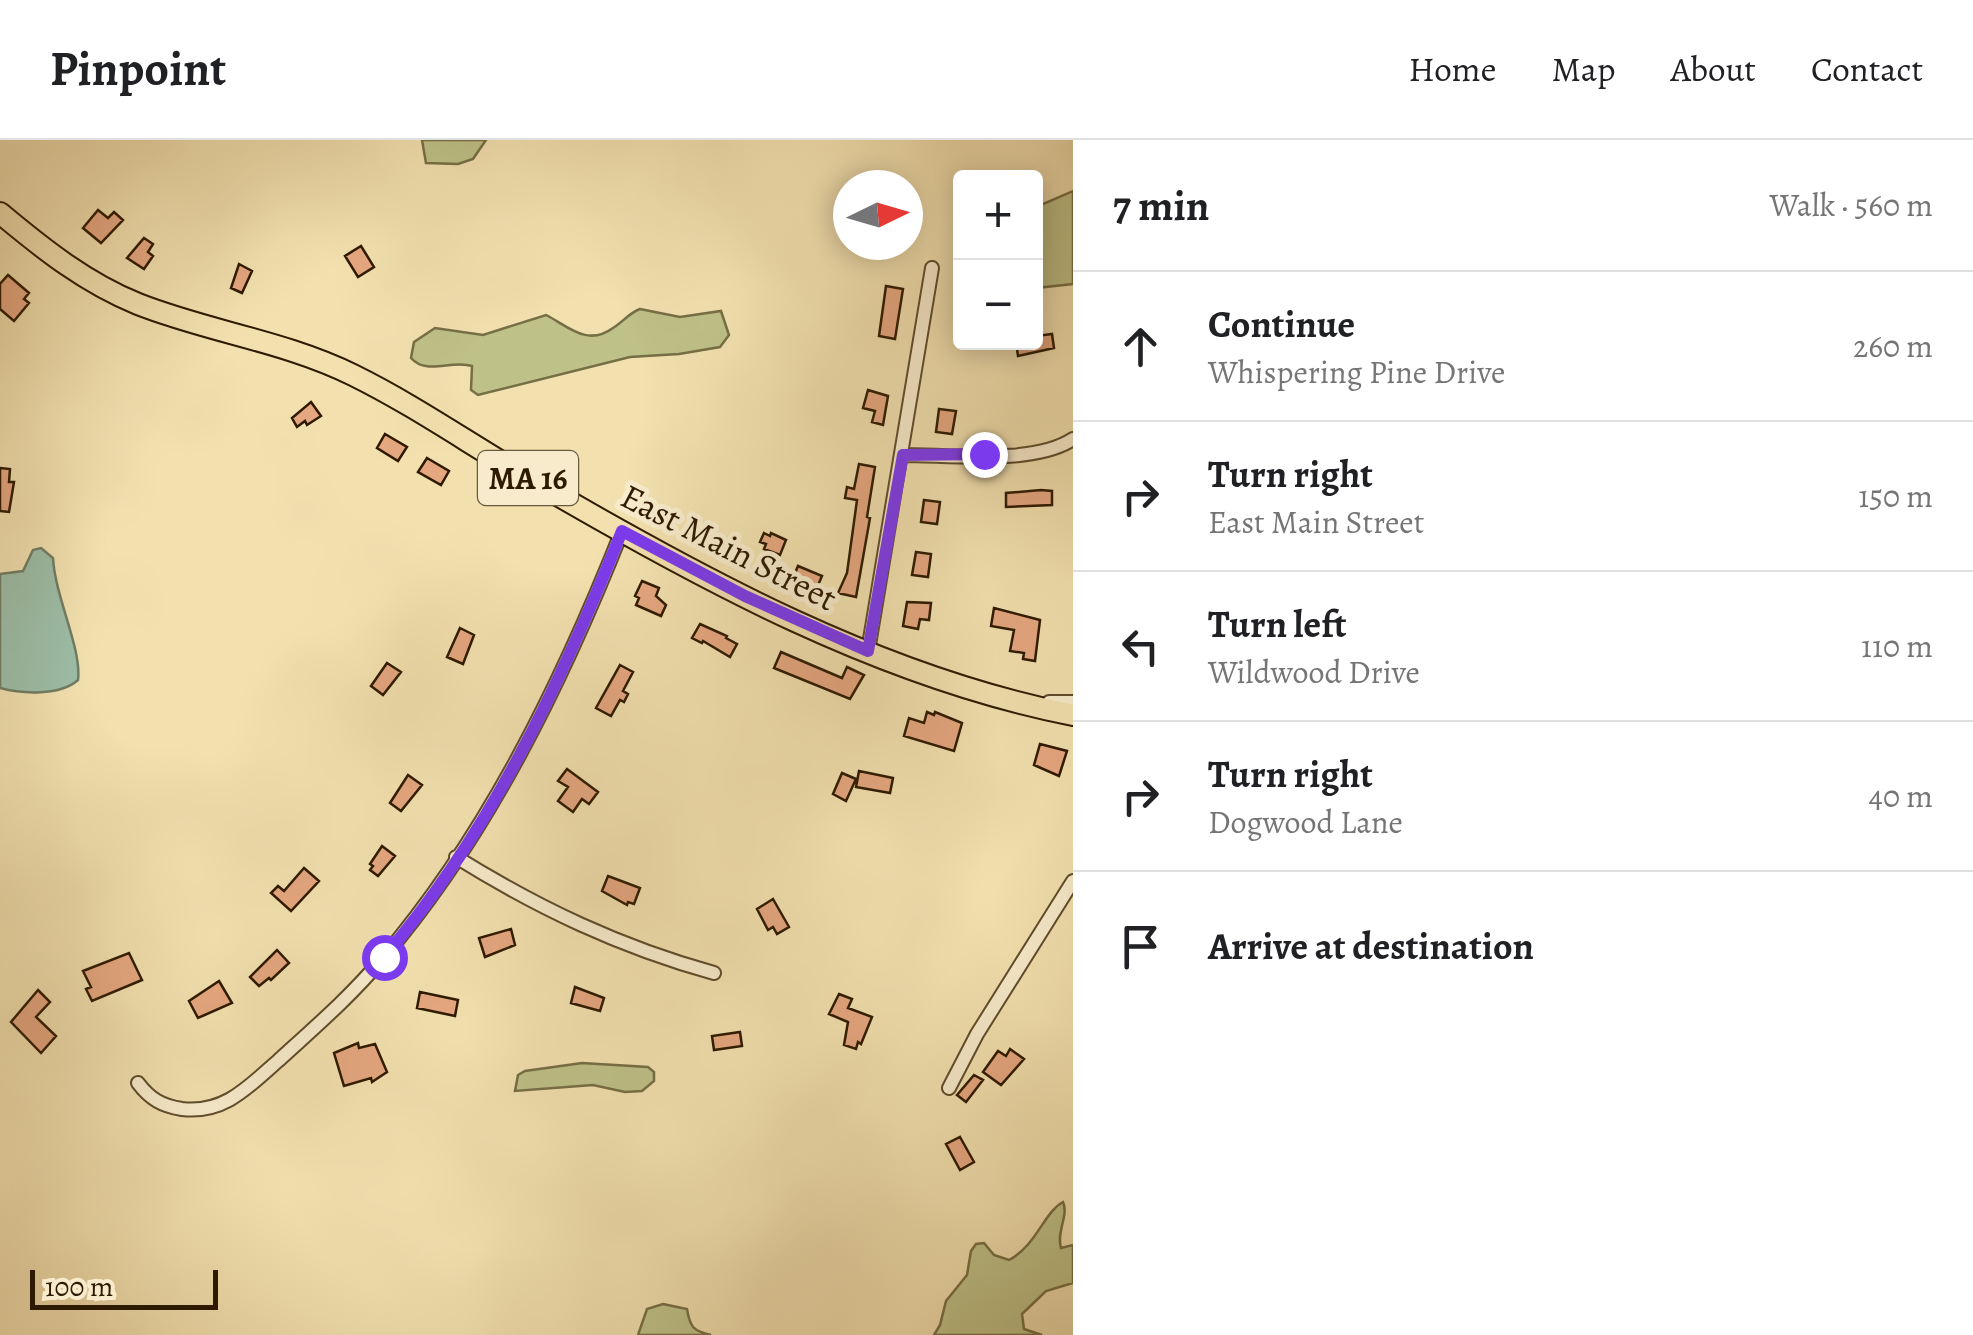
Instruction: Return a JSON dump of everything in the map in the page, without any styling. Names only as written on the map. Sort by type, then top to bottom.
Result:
[{"type":"main road","name":"East Main Street","points":[[0,213],[56,258],[106,289],[160,312],[269,341],[328,362],[622,531],[745,596],[949,683],[1016,703],[1073,714]]},
{"type":"street","points":[[868,651],[932,268]]},
{"type":"street","points":[[903,455],[1033,455],[1054,450],[1073,439]]},
{"type":"street","points":[[138,1083],[160,1104],[185,1109],[216,1108],[240,1094],[373,970],[456,856],[497,791],[556,683],[622,531]]},
{"type":"street","points":[[1016,703],[1073,702]]},
{"type":"street","points":[[456,856],[590,931],[714,973]]},
{"type":"street","points":[[949,1088],[986,1019],[1073,882]]},
{"type":"green space","points":[[422,140],[486,140],[473,159],[458,164],[426,163]]},
{"type":"green space","points":[[1073,191],[1073,284],[1043,287],[1043,204]]},
{"type":"green space","points":[[640,309],[680,317],[721,311],[729,335],[720,347],[630,357],[478,395],[471,390],[472,366],[424,366],[411,358],[414,342],[435,328],[483,335],[546,315],[578,333],[595,336]]},
{"type":"green space","points":[[582,1063],[648,1067],[654,1072],[654,1081],[642,1091],[625,1092],[593,1085],[515,1091],[518,1075],[525,1071]]},
{"type":"green space","points":[[1063,1202],[1060,1242],[1061,1248],[1073,1245],[1073,1283],[1046,1291],[1022,1314],[1024,1329],[1042,1335],[934,1335],[946,1301],[967,1275],[976,1244],[984,1243],[994,1255],[1009,1260],[1027,1246],[1050,1213]]},
{"type":"green space","points":[[663,1304],[687,1309],[693,1327],[711,1335],[638,1335],[647,1309]]},
{"type":"shaded area","points":[[41,548],[53,558],[76,653],[78,680],[61,689],[40,692],[0,688],[0,574],[23,571],[33,550]]},
{"type":"building","points":[[98,210],[108,218],[114,212],[123,220],[101,243],[83,228]]},
{"type":"building","points":[[144,238],[153,244],[148,252],[153,256],[144,269],[127,258]]},
{"type":"building","points":[[361,246],[374,267],[358,277],[345,256]]},
{"type":"building","points":[[239,264],[252,271],[242,293],[231,288]]},
{"type":"building","points":[[8,275],[29,293],[24,299],[29,303],[14,321],[0,309],[0,284]]},
{"type":"building","points":[[886,286],[903,289],[895,339],[879,336]]},
{"type":"building","points":[[1052,334],[1054,348],[1018,356],[1017,350],[1043,350],[1043,335]]},
{"type":"building","points":[[868,390],[888,396],[883,425],[872,422],[875,411],[863,408]]},
{"type":"building","points":[[311,402],[321,416],[297,427],[292,418]]},
{"type":"building","points":[[939,409],[956,411],[952,434],[936,432]]},
{"type":"building","points":[[385,434],[407,447],[398,461],[377,448]]},
{"type":"building","points":[[427,458],[449,471],[441,485],[418,472]]},
{"type":"building","points":[[859,464],[875,467],[856,597],[838,593],[847,573],[857,500],[845,498],[847,487],[854,489]]},
{"type":"building","points":[[0,468],[10,469],[9,482],[14,482],[9,512],[0,511]]},
{"type":"building","points":[[1052,491],[1052,505],[1006,507],[1006,493]]},
{"type":"building","points":[[924,500],[940,502],[937,524],[921,522]]},
{"type":"building","points":[[764,533],[786,540],[780,555],[764,549],[766,544],[760,542]]},
{"type":"building","points":[[916,552],[931,554],[928,577],[912,575]]},
{"type":"building","points":[[798,566],[822,576],[816,590],[792,580]]},
{"type":"building","points":[[642,581],[659,588],[656,596],[666,605],[661,616],[636,605],[639,598],[635,596]]},
{"type":"building","points":[[907,602],[931,603],[929,620],[920,619],[918,629],[903,626]]},
{"type":"building","points":[[994,608],[1040,620],[1035,661],[1023,659],[1024,653],[1010,651],[1014,630],[991,626]]},
{"type":"building","points":[[700,624],[737,644],[730,657],[692,638]]},
{"type":"building","points":[[460,628],[474,635],[463,664],[447,657]]},
{"type":"building","points":[[781,652],[842,678],[847,667],[864,675],[850,699],[774,668]]},
{"type":"building","points":[[387,663],[401,672],[383,695],[371,686]]},
{"type":"building","points":[[620,665],[633,672],[623,691],[628,694],[624,702],[620,700],[611,716],[596,708]]},
{"type":"building","points":[[927,712],[962,723],[954,751],[904,736],[909,718],[924,723]]},
{"type":"building","points":[[1040,744],[1067,751],[1059,776],[1034,765]]},
{"type":"building","points":[[567,769],[598,792],[589,804],[582,799],[573,812],[558,801],[568,787],[558,781]]},
{"type":"building","points":[[859,771],[893,778],[890,793],[856,787]]},
{"type":"building","points":[[842,773],[856,779],[846,801],[833,794]]},
{"type":"building","points":[[408,775],[422,785],[401,811],[390,803]]},
{"type":"building","points":[[382,846],[395,856],[378,876],[370,870],[370,864]]},
{"type":"building","points":[[304,868],[319,881],[291,911],[271,893],[278,886],[284,891]]},
{"type":"building","points":[[608,876],[640,888],[634,904],[627,905],[602,891]]},
{"type":"building","points":[[773,899],[789,927],[777,934],[773,927],[768,930],[757,909]]},
{"type":"building","points":[[511,929],[515,945],[485,957],[479,938]]},
{"type":"building","points":[[277,950],[289,963],[259,986],[250,977]]},
{"type":"building","points":[[129,953],[142,980],[92,1001],[86,989],[91,987],[83,971]]},
{"type":"building","points":[[219,981],[232,1003],[198,1018],[189,1001]]},
{"type":"building","points":[[575,987],[604,998],[600,1011],[571,1003]]},
{"type":"building","points":[[38,990],[50,1002],[36,1017],[56,1036],[41,1053],[11,1022]]},
{"type":"building","points":[[420,992],[458,1000],[455,1016],[417,1008]]},
{"type":"building","points":[[839,994],[852,999],[848,1008],[872,1017],[856,1049],[844,1045],[848,1022],[829,1014]]},
{"type":"building","points":[[740,1032],[742,1046],[714,1050],[712,1036]]},
{"type":"building","points":[[358,1043],[359,1048],[375,1044],[387,1072],[372,1082],[371,1078],[344,1086],[334,1053]]},
{"type":"building","points":[[1010,1049],[1024,1059],[1001,1085],[983,1072],[998,1051],[1006,1056]]},
{"type":"building","points":[[974,1075],[983,1080],[966,1102],[957,1095]]},
{"type":"building","points":[[960,1137],[974,1162],[960,1170],[946,1144]]},
{"type":"route","points":[[384,957],[427,900],[514,762],[580,634],[622,531],[745,596],[868,651],[903,455],[984,454]]}]
